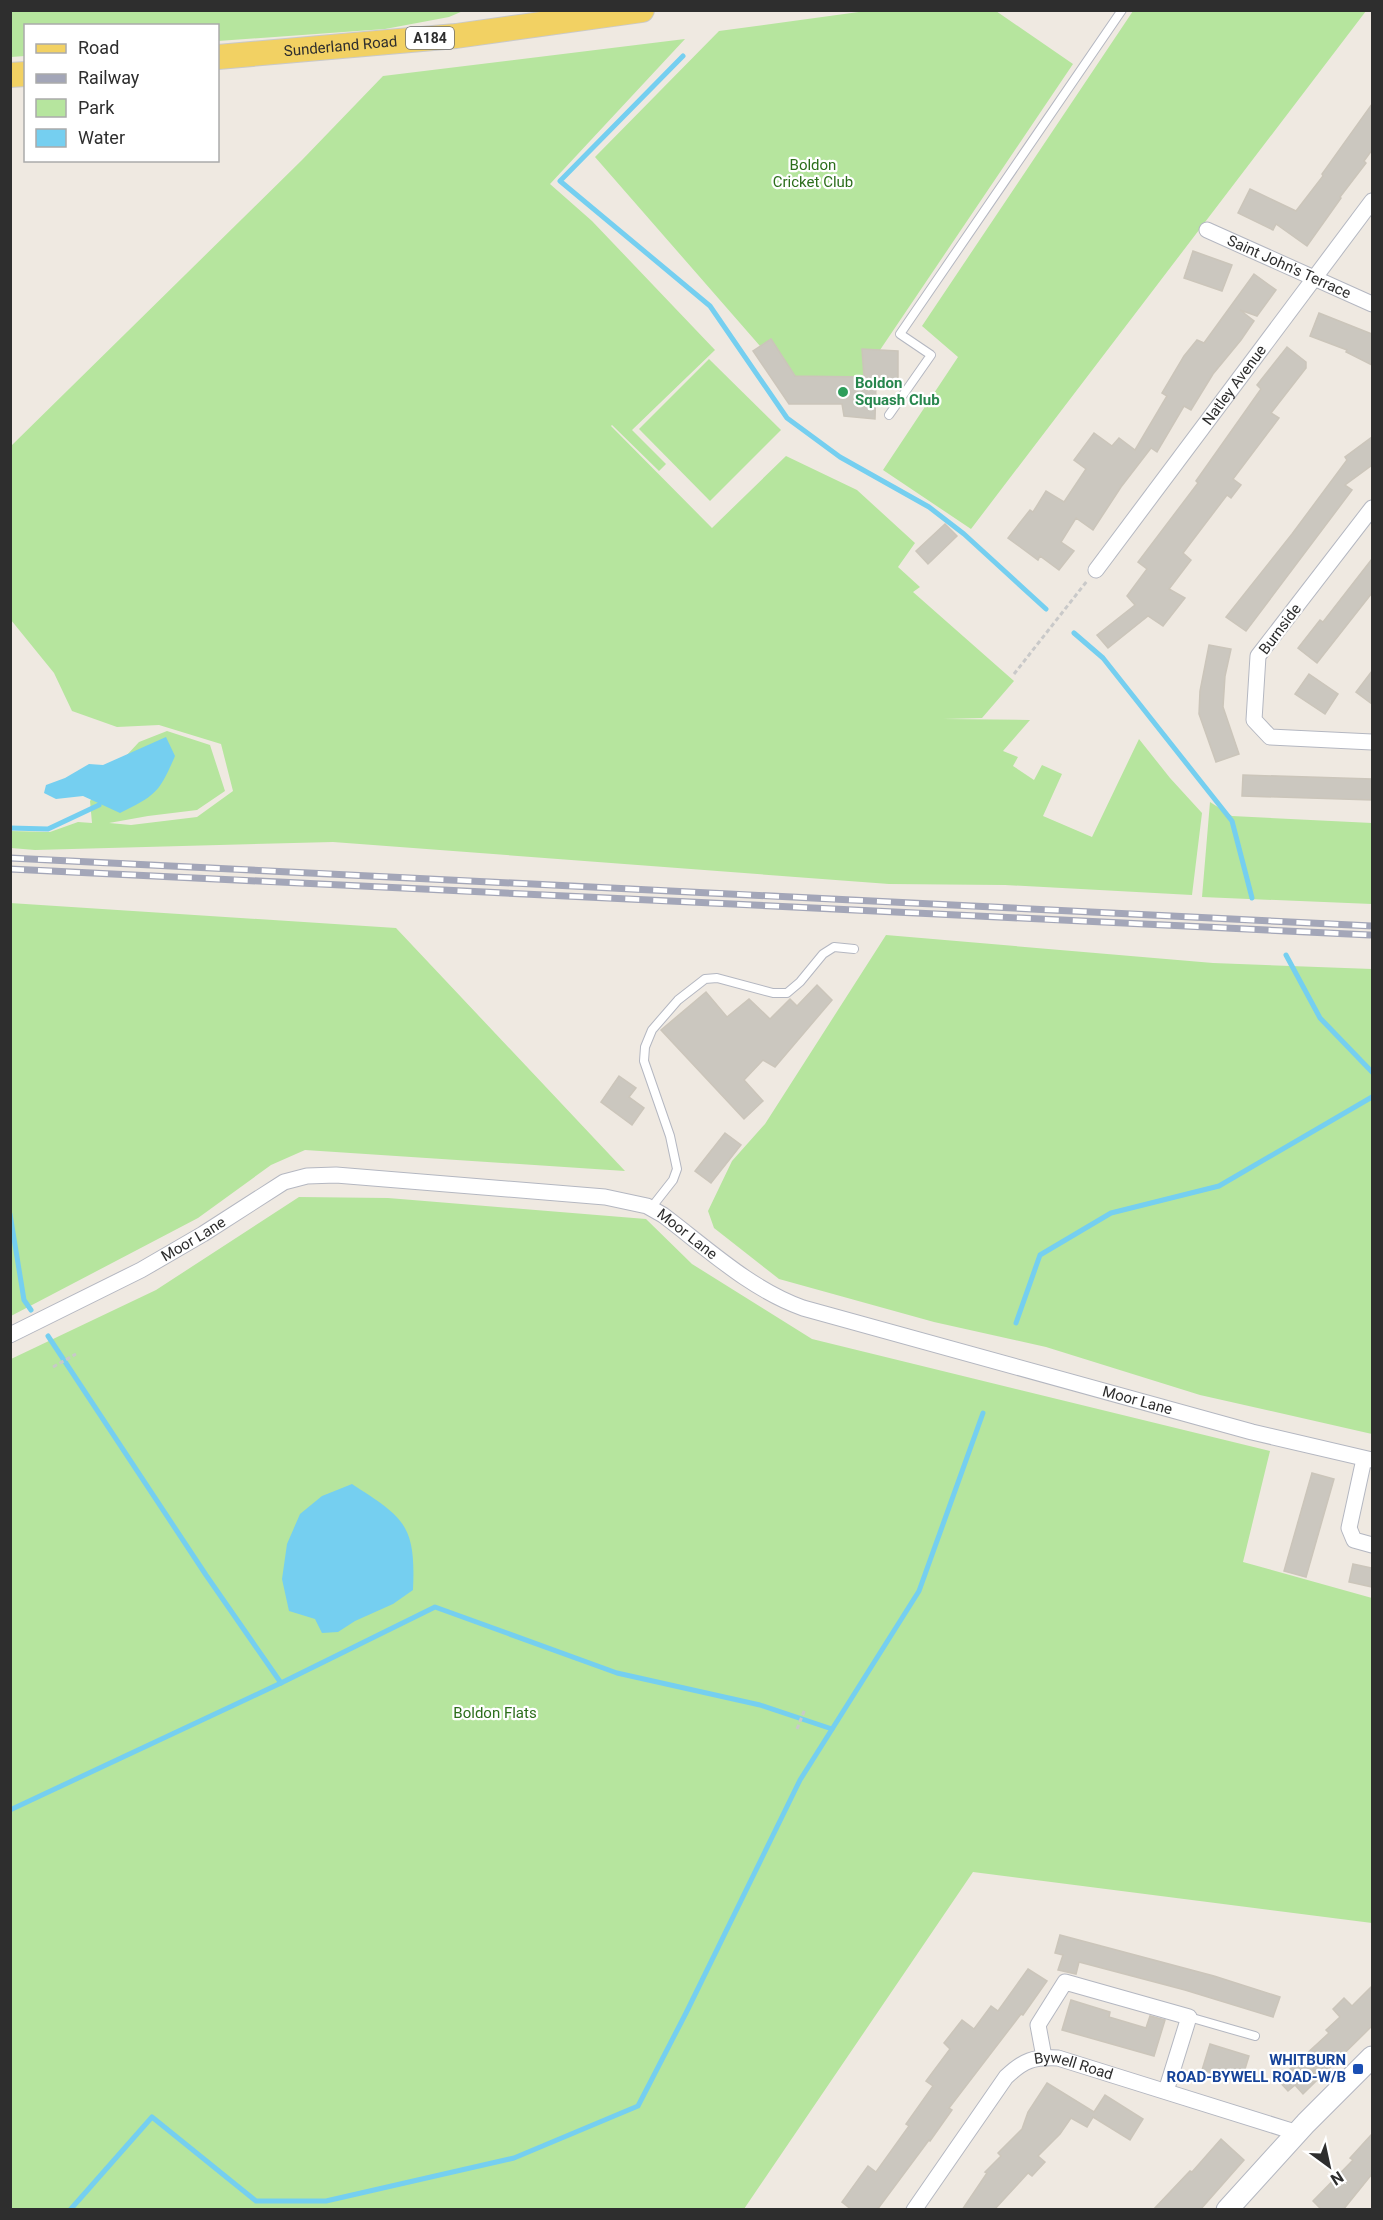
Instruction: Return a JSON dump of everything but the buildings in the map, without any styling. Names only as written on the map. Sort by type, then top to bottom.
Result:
[{"type":"main road","name":"Sunderland Road","points":[[219,57],[456,36],[642,10]]},
{"type":"main road","points":[[1227,2210],[1372,2057]]},
{"type":"street","name":"Natley Avenue","points":[[1096,570],[1372,201]]},
{"type":"street","name":"Saint John's Terrace","points":[[1207,230],[1372,304]]},
{"type":"street","name":"Burnside","points":[[1372,508],[1258,656],[1254,720],[1270,736],[1372,742]]},
{"type":"street","name":"Moor Lane","points":[[10,1335],[141,1270],[284,1182],[307,1176],[336,1175],[605,1197],[629,1200],[651,1208],[757,1286],[779,1299],[803,1308],[1252,1432],[1368,1459]]},
{"type":"street","points":[[1368,1459],[1349,1528],[1354,1540],[1372,1545]]},
{"type":"street","points":[[1044,2057],[1038,2025],[1065,1982],[1189,2018],[1166,2091]]},
{"type":"street","name":"Bywell Road","points":[[914,2210],[1006,2077],[1020,2064],[1039,2057],[1058,2058],[1298,2133]]},
{"type":"lane","points":[[890,415],[931,355],[900,334],[1122,10]]},
{"type":"lane","points":[[651,1208],[673,1180],[677,1169],[670,1136],[644,1061],[645,1047],[652,1030],[678,1000],[705,979],[717,978],[773,993],[787,993],[800,982],[822,954],[834,947],[854,948]]},
{"type":"lane","points":[[1189,2018],[1255,2036]]},
{"type":"path","points":[[1014,674],[1096,570]]},
{"type":"path","points":[[53,1367],[75,1354]]},
{"type":"path","points":[[797,1729],[805,1709]]},
{"type":"green space","points":[[11,10],[463,10],[449,17],[385,29],[219,41],[219,24],[24,24],[24,56],[11,57]]},
{"type":"green space","name":"Boldon Cricket Club","points":[[866,11],[996,11],[1073,64],[880,350],[862,350],[864,377],[795,376],[771,339],[760,346],[595,157],[719,31]]},
{"type":"green space","points":[[1133,11],[1366,11],[971,529],[883,470],[958,357],[922,326]]},
{"type":"green space","points":[[685,39],[550,184],[592,221],[715,350],[632,430],[666,464],[659,471],[611,426],[712,528],[786,456],[857,490],[915,543],[898,567],[920,587],[913,592],[1014,681],[982,718],[943,719],[1030,720],[1003,751],[1018,757],[1013,766],[1034,780],[1042,765],[1062,774],[1043,816],[1092,837],[1139,739],[1202,813],[1192,895],[1005,885],[889,884],[333,842],[35,850],[11,848],[10,831],[50,832],[78,822],[92,823],[90,801],[113,770],[139,742],[167,731],[210,745],[225,791],[197,810],[109,823],[131,825],[197,817],[233,791],[221,744],[159,725],[117,727],[72,711],[54,673],[11,620],[11,446],[302,160],[383,76]]},
{"type":"green space","points":[[709,359],[781,430],[710,501],[639,429]]},
{"type":"green space","points":[[1210,802],[1232,816],[1372,823],[1372,904],[1202,897]]},
{"type":"green space","points":[[10,903],[396,928],[625,1171],[305,1150],[271,1165],[198,1218],[11,1316]]},
{"type":"green space","points":[[886,935],[1213,963],[1372,969],[1372,1434],[1200,1395],[1046,1347],[934,1322],[779,1279],[714,1228],[708,1211],[732,1161],[765,1124]]},
{"type":"green space","name":"Boldon Flats","points":[[299,1197],[388,1198],[646,1219],[692,1264],[812,1339],[1270,1451],[1243,1562],[1372,1598],[1372,1923],[973,1872],[744,2209],[11,2210],[11,1359],[156,1290]]},
{"type":"water","points":[[166,737],[175,756],[165,778],[149,797],[120,813],[83,796],[56,799],[44,793],[46,785],[65,778],[89,764],[103,765]]},
{"type":"water","points":[[352,1484],[384,1506],[403,1525],[409,1536],[412,1550],[413,1590],[393,1604],[355,1621],[338,1632],[322,1633],[315,1619],[289,1611],[282,1579],[287,1544],[300,1514],[322,1496]]},
{"type":"waterway","points":[[683,56],[560,181],[710,306],[787,418],[840,457],[929,507],[964,534],[1046,609]]},
{"type":"waterway","points":[[1074,633],[1103,658],[1232,821],[1252,898]]},
{"type":"waterway","points":[[10,828],[48,829],[99,805]]},
{"type":"waterway","points":[[1286,955],[1320,1018],[1372,1072]]},
{"type":"waterway","points":[[1016,1323],[1040,1255],[1111,1213],[1219,1186],[1372,1097]]},
{"type":"waterway","points":[[10,1214],[24,1300],[31,1310]]},
{"type":"waterway","points":[[48,1336],[206,1575],[281,1683],[435,1607],[617,1673],[760,1705],[832,1729]]},
{"type":"waterway","points":[[70,2210],[152,2117],[256,2201],[326,2201],[514,2158],[638,2106],[800,1780],[919,1591],[983,1413]]},
{"type":"waterway","points":[[10,1810],[281,1683]]},
{"type":"railway","points":[[10,858],[1372,926]]},
{"type":"railway","points":[[10,869],[1370,935]]},
{"type":"place","name":"Boldon Squash Club","points":[[843,392]]},
{"type":"place","name":"WHITBURN ROAD-BYWELL ROAD-W/B","points":[[1358,2069]]}]
